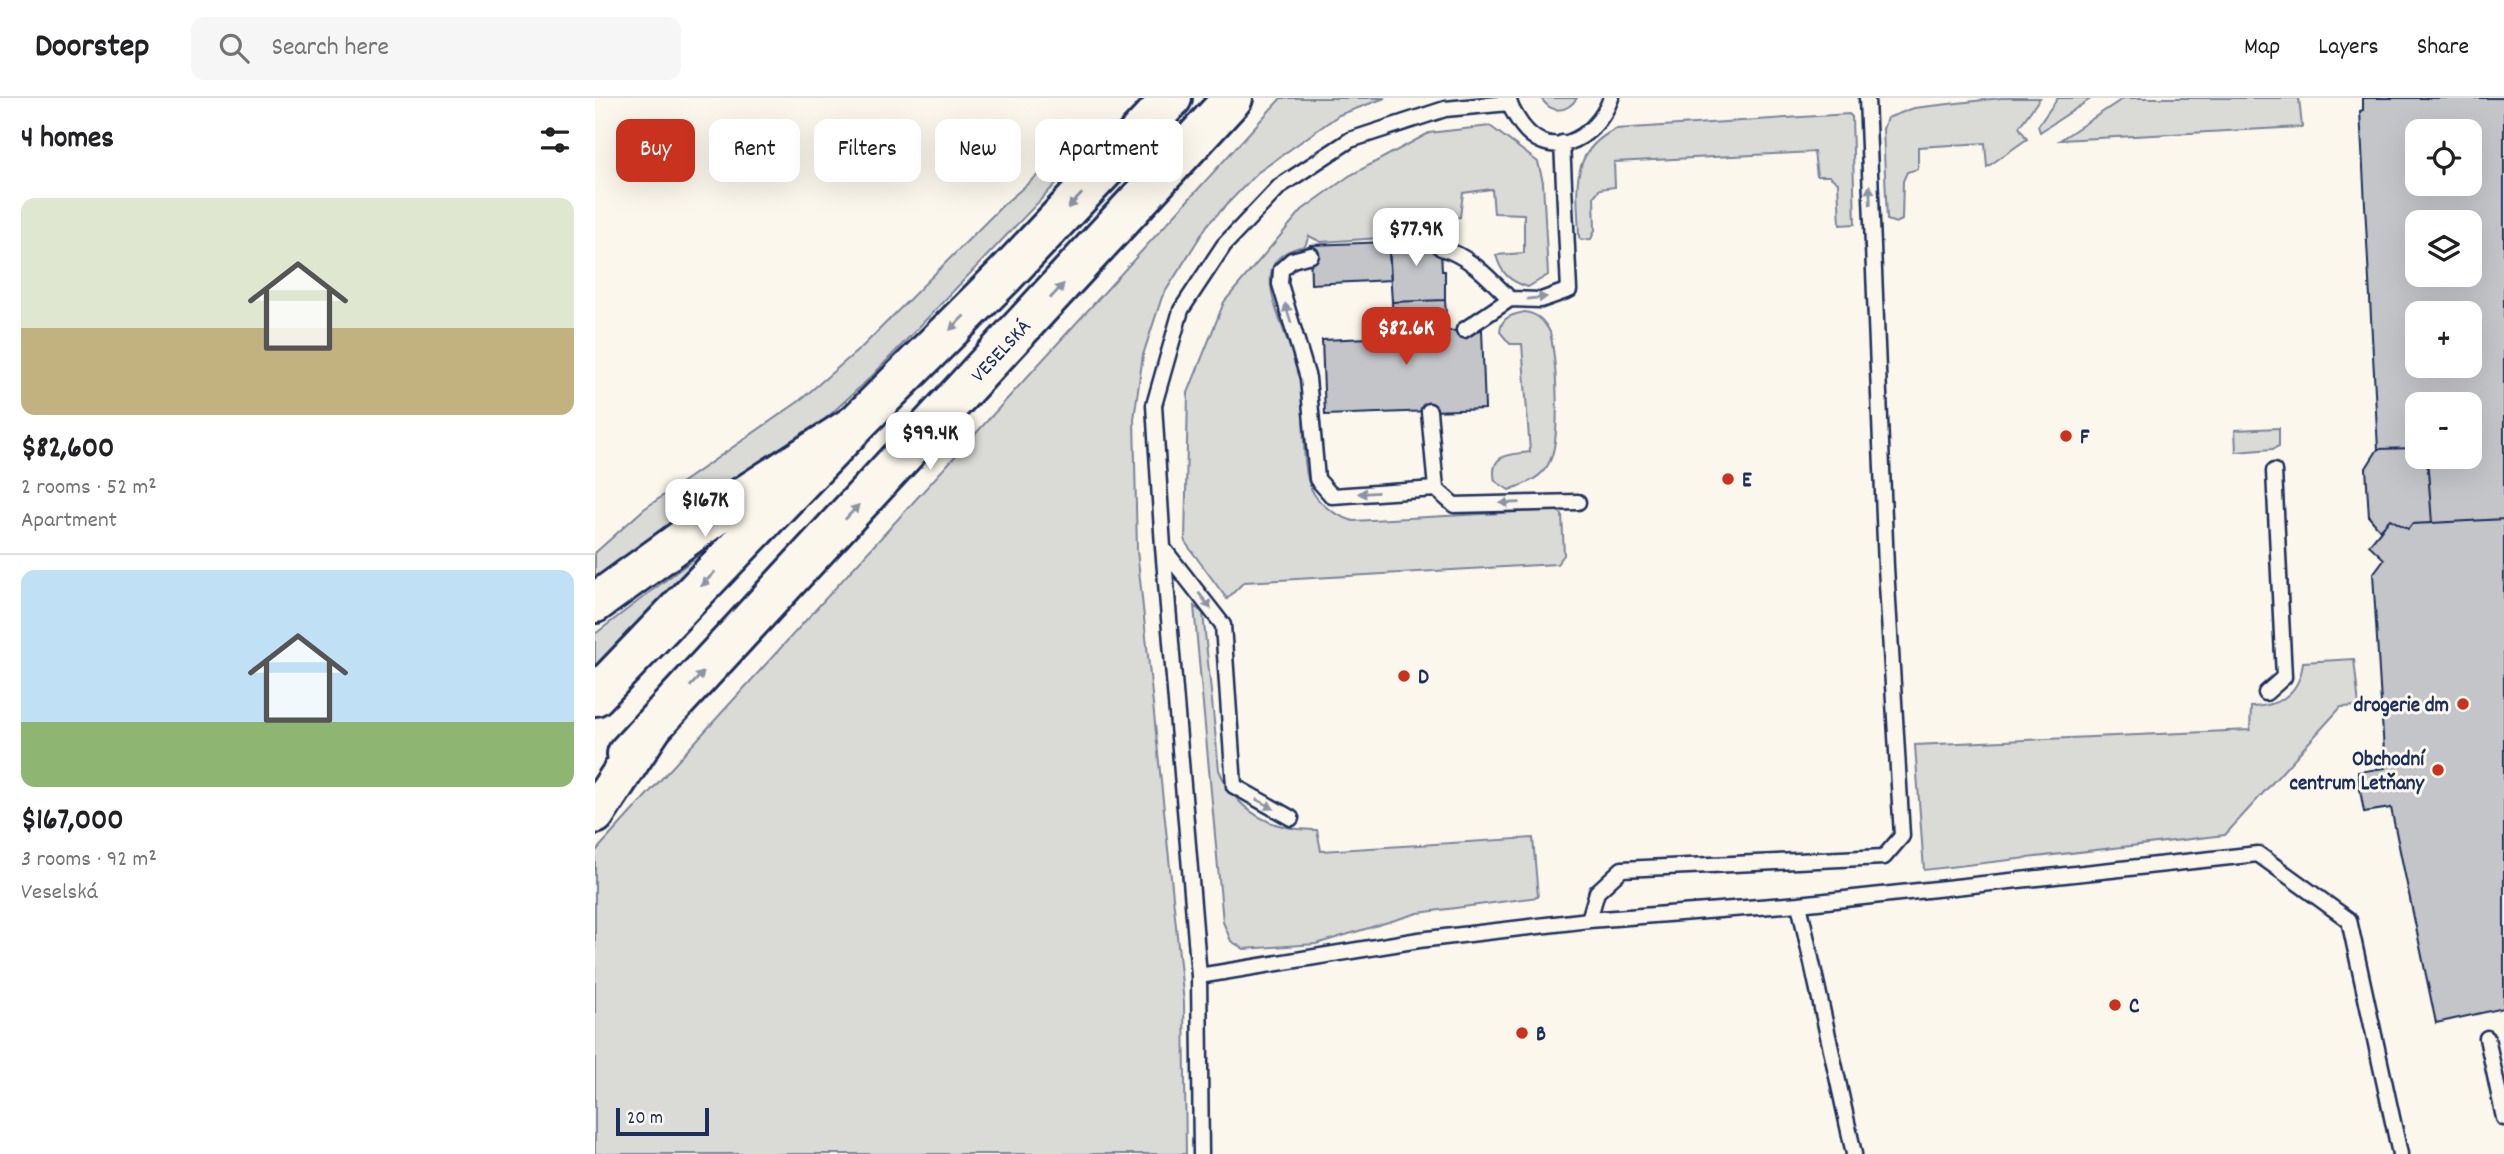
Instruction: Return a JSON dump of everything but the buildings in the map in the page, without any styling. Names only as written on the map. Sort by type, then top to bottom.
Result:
[{"type":"main road","points":[[595,696],[856,424],[1005,275],[1172,98]]},
{"type":"main road","name":"VESELSKÁ","points":[[595,789],[1233,98]]},
{"type":"main road","points":[[595,603],[733,503],[856,424]]},
{"type":"main road","points":[[595,814],[651,729]]},
{"type":"lane","points":[[1201,1154],[1199,976],[1163,547],[1154,405],[1181,310],[1224,245],[1280,186],[1350,140],[1445,109],[1509,101],[1523,127],[1537,138],[1562,143],[1580,139],[1594,130],[1605,116],[1611,98]]},
{"type":"lane","points":[[1589,920],[1597,892],[1622,869],[1884,856],[1902,836],[1867,98]]},
{"type":"lane","points":[[1464,330],[1510,299],[1541,300],[1569,290],[1562,143]]},
{"type":"lane","points":[[1441,248],[1461,254],[1474,263],[1510,299]]},
{"type":"lane","points":[[1311,255],[1292,260],[1281,270],[1280,285],[1308,378],[1317,479],[1332,496],[1436,489]]},
{"type":"lane","points":[[1429,411],[1436,489],[1454,505],[1578,502]]},
{"type":"lane","points":[[2266,693],[2284,677],[2274,471]]},
{"type":"lane","points":[[1163,547],[1223,625],[1234,786],[1291,818]]},
{"type":"lane","points":[[1199,976],[1419,940],[1589,920],[1799,904],[2258,854],[2349,920],[2400,1154]]},
{"type":"lane","points":[[1799,904],[1854,1154]]},
{"type":"lane","points":[[2487,1038],[2504,1118]]},
{"type":"shaded area","points":[[1281,98],[1385,98],[1339,115],[1257,173],[1208,224],[1162,297],[1143,355],[1134,419],[1137,550],[1184,1003],[1186,1154],[595,1154],[595,852]]},
{"type":"shaded area","points":[[1541,98],[1577,98],[1569,107],[1559,110],[1549,107]]},
{"type":"shaded area","points":[[2001,98],[2040,98],[2019,127],[2027,139],[1987,167],[1985,143],[1918,147],[1918,169],[1907,172],[1903,181],[1902,220],[1896,223],[1887,220],[1883,129],[1887,118],[1914,108]]},
{"type":"shaded area","points":[[2058,98],[2092,98],[2040,132],[2038,126]]},
{"type":"shaded area","points":[[2124,98],[2299,98],[2302,127],[2060,140]]},
{"type":"shaded area","points":[[1849,114],[1852,117],[1855,224],[1840,225],[1838,183],[1829,176],[1817,176],[1814,152],[1614,162],[1615,187],[1600,189],[1594,196],[1595,230],[1591,239],[1581,240],[1579,237],[1577,189],[1582,162],[1600,139],[1616,129]]},
{"type":"shaded area","points":[[1490,126],[1538,162],[1543,182],[1548,275],[1528,287],[1511,279],[1500,267],[1496,255],[1524,253],[1524,214],[1494,213],[1492,189],[1463,193],[1460,217],[1436,220],[1440,234],[1321,242],[1309,236],[1305,246],[1288,251],[1275,262],[1271,286],[1302,388],[1306,472],[1314,494],[1326,507],[1353,521],[1555,510],[1562,514],[1564,555],[1557,564],[1244,582],[1227,599],[1185,542],[1188,393],[1224,302],[1302,210],[1349,176],[1429,133]]},
{"type":"shaded area","points":[[1035,177],[1035,182],[1058,182],[872,376],[820,424],[595,589],[595,553],[644,509],[798,402],[863,346],[1003,205]]},
{"type":"shaded area","points":[[1525,312],[1534,314],[1550,332],[1556,379],[1557,418],[1553,452],[1546,469],[1532,480],[1509,490],[1495,481],[1495,465],[1503,457],[1530,452],[1522,344],[1510,344],[1500,332],[1505,320]]},
{"type":"shaded area","points":[[2279,428],[2279,446],[2273,449],[2236,452],[2235,430]]},
{"type":"shaded area","points":[[725,535],[706,558],[595,667],[595,634]]},
{"type":"shaded area","points":[[1194,606],[1203,613],[1219,770],[1227,785],[1246,808],[1271,823],[1317,830],[1321,851],[1533,838],[1538,897],[1418,913],[1316,944],[1244,949],[1231,941],[1223,922]]},
{"type":"shaded area","points":[[2354,659],[2359,706],[2341,707],[2225,835],[1924,870],[1915,745],[2250,730],[2251,707],[2271,704],[2287,696],[2298,682],[2303,662]]},
{"type":"place","name":"F","points":[[2066,436]]},
{"type":"place","name":"E","points":[[1728,479]]},
{"type":"place","name":"D","points":[[1404,676]]},
{"type":"place","name":"drogerie dm","points":[[2463,704]]},
{"type":"place","name":"Obchodní centrum Letňany","points":[[2438,770]]},
{"type":"place","name":"C","points":[[2115,1005]]},
{"type":"place","name":"B","points":[[1522,1033]]}]
